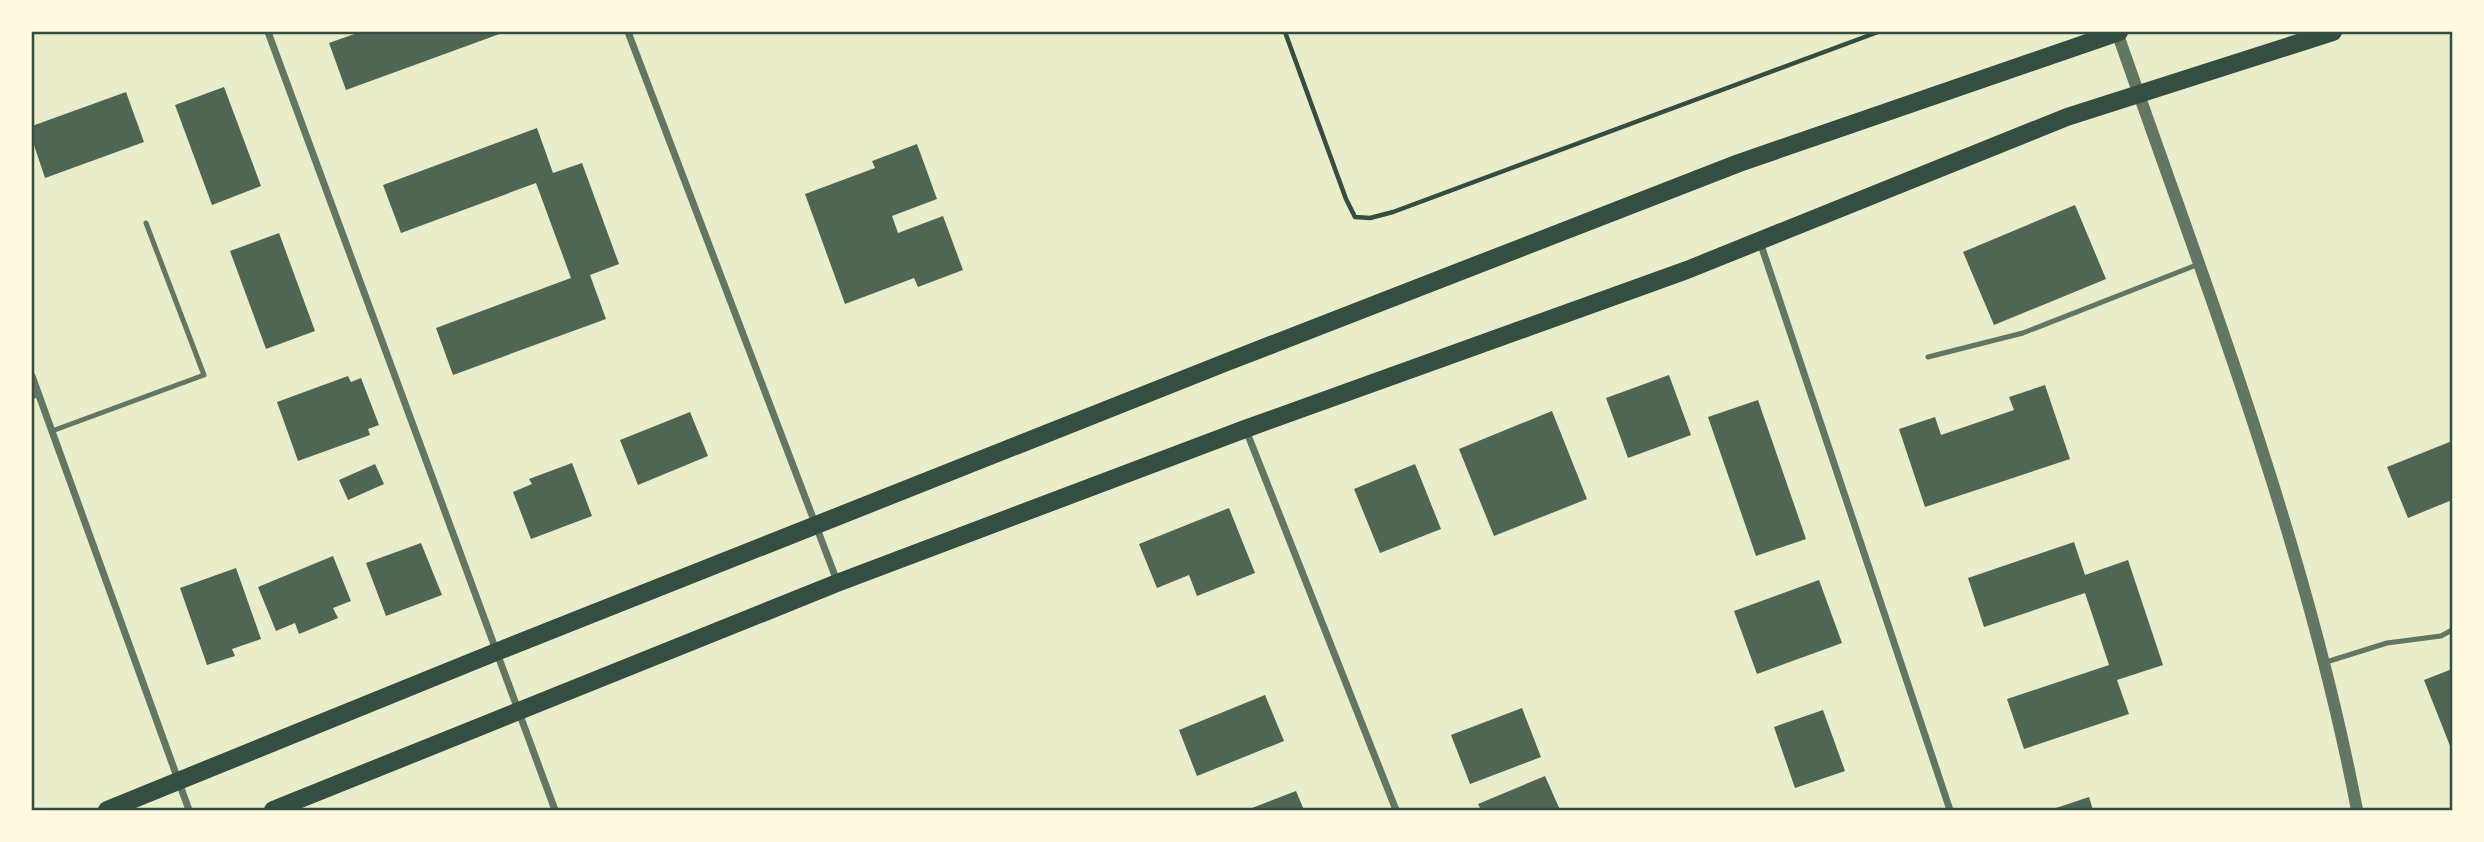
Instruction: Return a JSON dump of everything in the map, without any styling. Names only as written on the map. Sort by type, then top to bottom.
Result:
[{"type":"main road","points":[[107,810],[1240,357],[1739,163],[2118,32]]},
{"type":"main road","points":[[273,810],[837,583],[1245,429],[1687,270],[2067,117],[2333,32]]},
{"type":"street","points":[[268,32],[555,810]]},
{"type":"street","points":[[628,32],[837,583]]},
{"type":"street","points":[[2118,32],[2281,511],[2323,663],[2357,810]]},
{"type":"street","points":[[1759,242],[1950,810]]},
{"type":"street","points":[[32,376],[35,396],[52,431],[189,810]]},
{"type":"street","points":[[1245,429],[1396,810]]},
{"type":"lane","points":[[52,431],[204,375],[146,223]]},
{"type":"lane","points":[[1928,357],[2023,332],[2199,264]]},
{"type":"lane","points":[[2323,663],[2387,643],[2441,636],[2452,630]]},
{"type":"path","points":[[1285,32],[1346,199],[1355,217],[1370,218],[1393,212],[1878,32]]},
{"type":"building","points":[[360,32],[505,32],[346,90],[329,43]]},
{"type":"building","points":[[224,87],[261,186],[212,205],[175,105]]},
{"type":"building","points":[[126,92],[144,142],[45,178],[32,139],[32,126]]},
{"type":"building","points":[[537,128],[553,173],[582,163],[619,264],[590,275],[606,319],[453,375],[436,328],[571,278],[536,183],[401,233],[383,185]]},
{"type":"building","points":[[917,144],[937,199],[892,216],[898,233],[943,216],[963,270],[918,287],[914,278],[845,304],[805,194],[875,168],[872,161]]},
{"type":"building","points":[[2075,205],[2106,279],[1994,325],[1963,252]]},
{"type":"building","points":[[279,233],[315,331],[266,349],[230,251]]},
{"type":"building","points":[[1669,375],[1691,435],[1628,458],[1606,398]]},
{"type":"building","points":[[348,376],[351,382],[361,378],[379,425],[368,429],[370,435],[298,461],[277,402]]},
{"type":"building","points":[[2045,385],[2070,459],[1925,507],[1899,429],[1935,417],[1941,435],[2014,410],[2009,397]]},
{"type":"building","points":[[1758,400],[1806,539],[1756,556],[1708,417]]},
{"type":"building","points":[[1552,411],[1587,499],[1494,536],[1459,449]]},
{"type":"building","points":[[690,412],[708,456],[638,485],[620,440]]},
{"type":"building","points":[[2452,441],[2452,500],[2408,518],[2387,467]]},
{"type":"building","points":[[572,463],[592,516],[531,539],[513,492],[532,484],[529,479]]},
{"type":"building","points":[[375,464],[384,484],[348,500],[339,480]]},
{"type":"building","points":[[1415,464],[1441,529],[1380,553],[1354,489]]},
{"type":"building","points":[[1229,508],[1255,573],[1197,596],[1189,575],[1157,588],[1139,544]]},
{"type":"building","points":[[2074,542],[2085,575],[2128,560],[2163,665],[2117,680],[2129,714],[2024,749],[2007,699],[2109,665],[2085,593],[1984,627],[1968,578]]},
{"type":"building","points":[[421,543],[442,595],[386,616],[366,563]]},
{"type":"building","points":[[333,556],[351,601],[333,608],[338,618],[299,634],[295,623],[276,631],[258,587]]},
{"type":"building","points":[[236,568],[261,639],[232,649],[235,656],[207,665],[180,588]]},
{"type":"building","points":[[1819,580],[1842,643],[1757,674],[1734,611]]},
{"type":"building","points":[[2452,669],[2452,751],[2424,680]]},
{"type":"building","points":[[1265,695],[1284,741],[1197,776],[1179,730]]},
{"type":"building","points":[[1522,708],[1541,757],[1470,784],[1451,735]]},
{"type":"building","points":[[1823,710],[1845,771],[1795,788],[1774,727]]},
{"type":"building","points":[[1545,776],[1560,810],[1481,810],[1478,804]]},
{"type":"building","points":[[1296,791],[1304,810],[1247,810]]},
{"type":"building","points":[[2089,797],[2093,810],[2050,810]]}]
